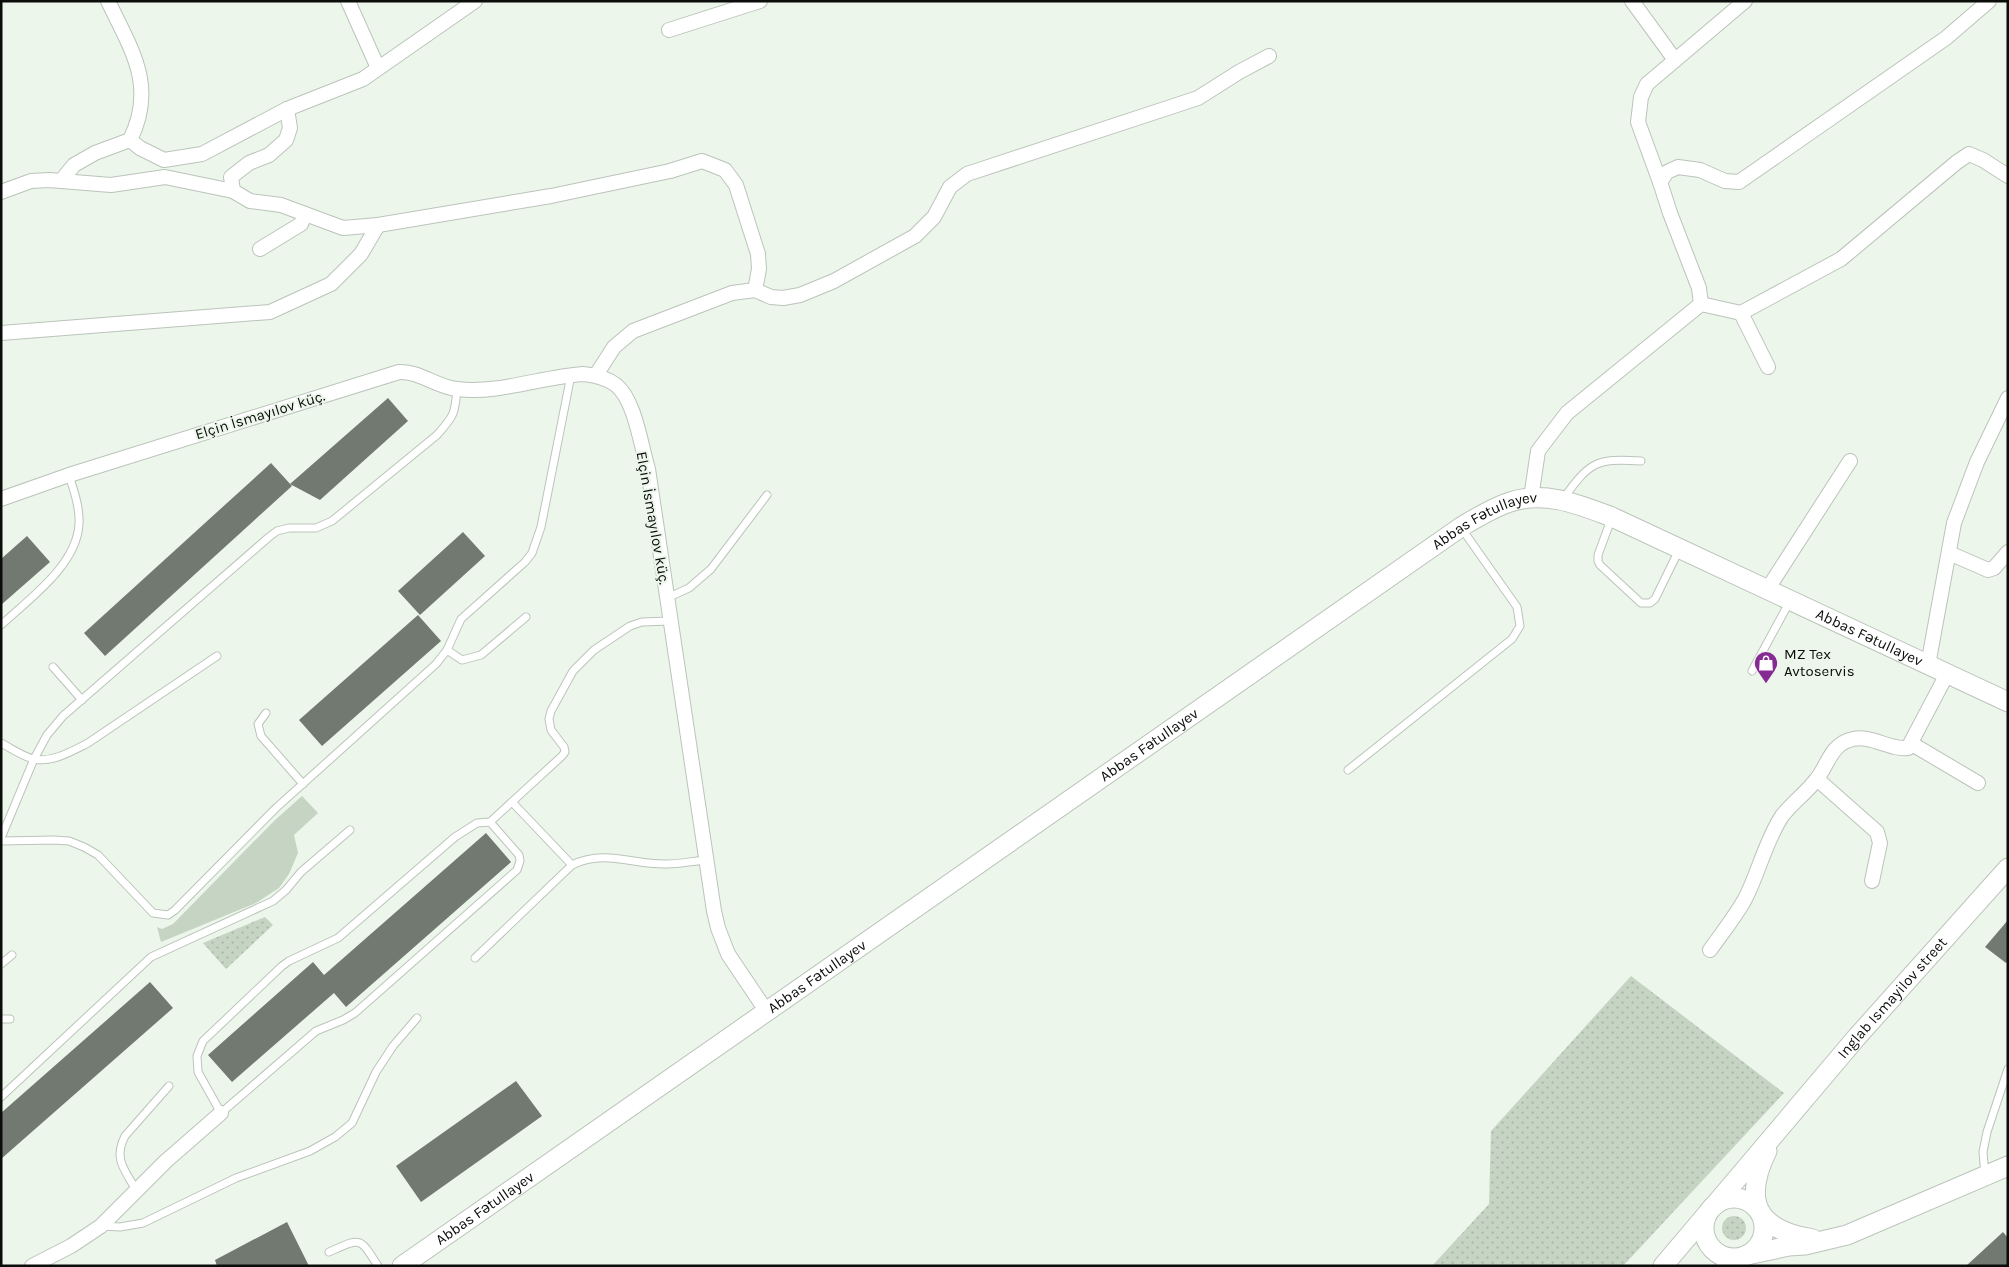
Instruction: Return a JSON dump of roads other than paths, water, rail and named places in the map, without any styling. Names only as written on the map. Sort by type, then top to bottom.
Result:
[{"type":"main road","name":"Abbas Fətullayev","points":[[402,1266],[1460,527],[1511,502],[1532,498],[1562,500],[1612,517],[2008,702]]},
{"type":"main road","name":"Inglab Ismayilov street","points":[[1777,1130],[1863,1030],[2008,868]]},
{"type":"main road","points":[[1663,1266],[1777,1130]]},
{"type":"main road","points":[[1726,1266],[1755,1249],[1762,1235],[1763,1220],[1758,1211],[1755,1195],[1756,1181],[1760,1164],[1777,1130]]},
{"type":"main road","points":[[1824,1241],[1795,1236],[1783,1230],[1772,1224],[1751,1204],[1742,1199],[1722,1200],[1711,1209],[1705,1222],[1704,1231],[1712,1248],[1720,1254],[1729,1257],[1824,1241],[1867,1227],[2008,1166]]},
{"type":"street","points":[[61,181],[74,165],[95,153],[130,140],[137,126],[142,96],[139,66],[108,1]]},
{"type":"street","points":[[348,1],[378,68]]},
{"type":"street","points":[[130,140],[140,148],[164,160],[202,154],[287,109],[363,79],[475,1]]},
{"type":"street","points":[[669,30],[760,1]]},
{"type":"street","points":[[1632,1],[1675,60]]},
{"type":"street","points":[[1701,304],[1699,288],[1638,122],[1641,97],[1647,84],[1746,1]]},
{"type":"street","points":[[1660,182],[1667,172],[1678,167],[1700,170],[1725,181],[1739,182],[1946,38],[1989,1]]},
{"type":"street","points":[[596,376],[614,347],[633,331],[732,294],[754,290],[771,297],[800,296],[834,282],[915,236],[934,217],[950,187],[968,174],[1198,98],[1239,72],[1269,56]]},
{"type":"street","points":[[233,191],[232,177],[249,163],[269,155],[286,140],[290,128],[287,109]]},
{"type":"street","points":[[1701,304],[1742,314],[1841,260],[1969,154],[1984,160],[2008,176]]},
{"type":"street","points":[[1,192],[32,181],[111,185],[165,177],[233,191],[250,201],[281,205],[343,228],[378,225],[551,196],[670,171],[702,161],[725,170],[736,185],[758,254],[760,269],[754,290]]},
{"type":"street","points":[[260,249],[301,224],[305,214]]},
{"type":"street","points":[[1,333],[270,312],[331,284],[361,254],[378,225]]},
{"type":"street","points":[[1532,498],[1538,451],[1567,414],[1701,304]]},
{"type":"street","points":[[1742,314],[1768,367]]},
{"type":"street","name":"Elçin İsmayılov küç.","points":[[1,499],[399,372],[414,373],[439,385],[456,389],[482,390],[583,374],[596,376],[616,385],[626,397],[632,412],[648,469],[706,860],[718,928],[737,968],[767,1012]]},
{"type":"street","points":[[1928,665],[1954,523],[1977,462],[2008,398]]},
{"type":"street","points":[[1767,590],[1850,461]]},
{"type":"street","points":[[1949,553],[1988,570],[1994,568],[2008,552]]},
{"type":"street","points":[[1710,950],[1745,898],[1772,834],[1783,815],[1817,779],[1827,759],[1838,746],[1852,739],[1866,739],[1898,750],[1908,748],[1912,744],[1947,674]]},
{"type":"street","points":[[1912,744],[1978,783]]},
{"type":"street","points":[[1817,779],[1877,832],[1880,843],[1872,881]]},
{"type":"street","points":[[32,1266],[71,1246],[102,1226],[136,1190],[220,1112]]},
{"type":"lane","points":[[456,389],[455,411],[451,419],[437,435],[332,521],[316,528],[289,528],[277,531],[269,537],[63,716],[47,736],[34,759],[1,840],[69,841],[84,847],[98,855],[153,912],[168,915],[175,910],[302,784],[436,664],[447,650],[461,619],[525,562],[532,553],[541,527],[571,375]]},
{"type":"lane","points":[[1562,500],[1583,472],[1590,467],[1609,459],[1641,461]]},
{"type":"lane","points":[[1,625],[43,587],[68,559],[76,542],[80,523],[76,496],[69,476]]},
{"type":"lane","points":[[667,598],[689,588],[711,569],[767,495]]},
{"type":"lane","points":[[1612,517],[1598,555],[1598,561],[1640,603],[1650,603],[1655,599],[1679,548]]},
{"type":"lane","points":[[1348,770],[1512,639],[1520,626],[1517,607],[1460,527]]},
{"type":"lane","points":[[1752,671],[1790,601]]},
{"type":"lane","points":[[447,650],[462,660],[473,658],[480,655],[526,617]]},
{"type":"lane","points":[[490,822],[519,855],[520,862],[517,870],[355,1013],[344,1020],[316,1031],[220,1112],[198,1072],[197,1056],[204,1041],[282,966],[338,938],[455,837],[476,824],[490,822],[565,752],[564,747],[551,730],[548,719],[579,664],[594,650],[630,626],[642,622],[670,620]]},
{"type":"lane","points":[[1,743],[34,759],[48,759],[64,754],[88,743],[217,656]]},
{"type":"lane","points":[[54,667],[82,700]]},
{"type":"lane","points":[[266,713],[258,724],[261,736],[302,784]]},
{"type":"lane","points":[[512,802],[572,865]]},
{"type":"lane","points":[[1,1097],[151,957],[273,901],[286,890],[301,872],[350,830]]},
{"type":"lane","points":[[475,958],[572,865],[592,858],[607,857],[667,864],[706,860]]},
{"type":"lane","points":[[1,964],[12,955]]},
{"type":"lane","points":[[102,1226],[120,1227],[143,1223],[236,1178],[310,1151],[335,1137],[352,1122],[376,1072],[393,1046],[417,1018]]},
{"type":"lane","points":[[1,1019],[10,1019]]},
{"type":"lane","points":[[1985,1176],[1983,1152],[1987,1132],[2008,1069]]},
{"type":"lane","points":[[136,1190],[121,1165],[119,1157],[120,1146],[125,1136],[169,1086]]},
{"type":"lane","points":[[329,1252],[353,1241],[359,1241],[364,1244],[378,1266]]},
{"type":"place","name":"MZ Tex Avtoservis","points":[[1766,684]]}]
